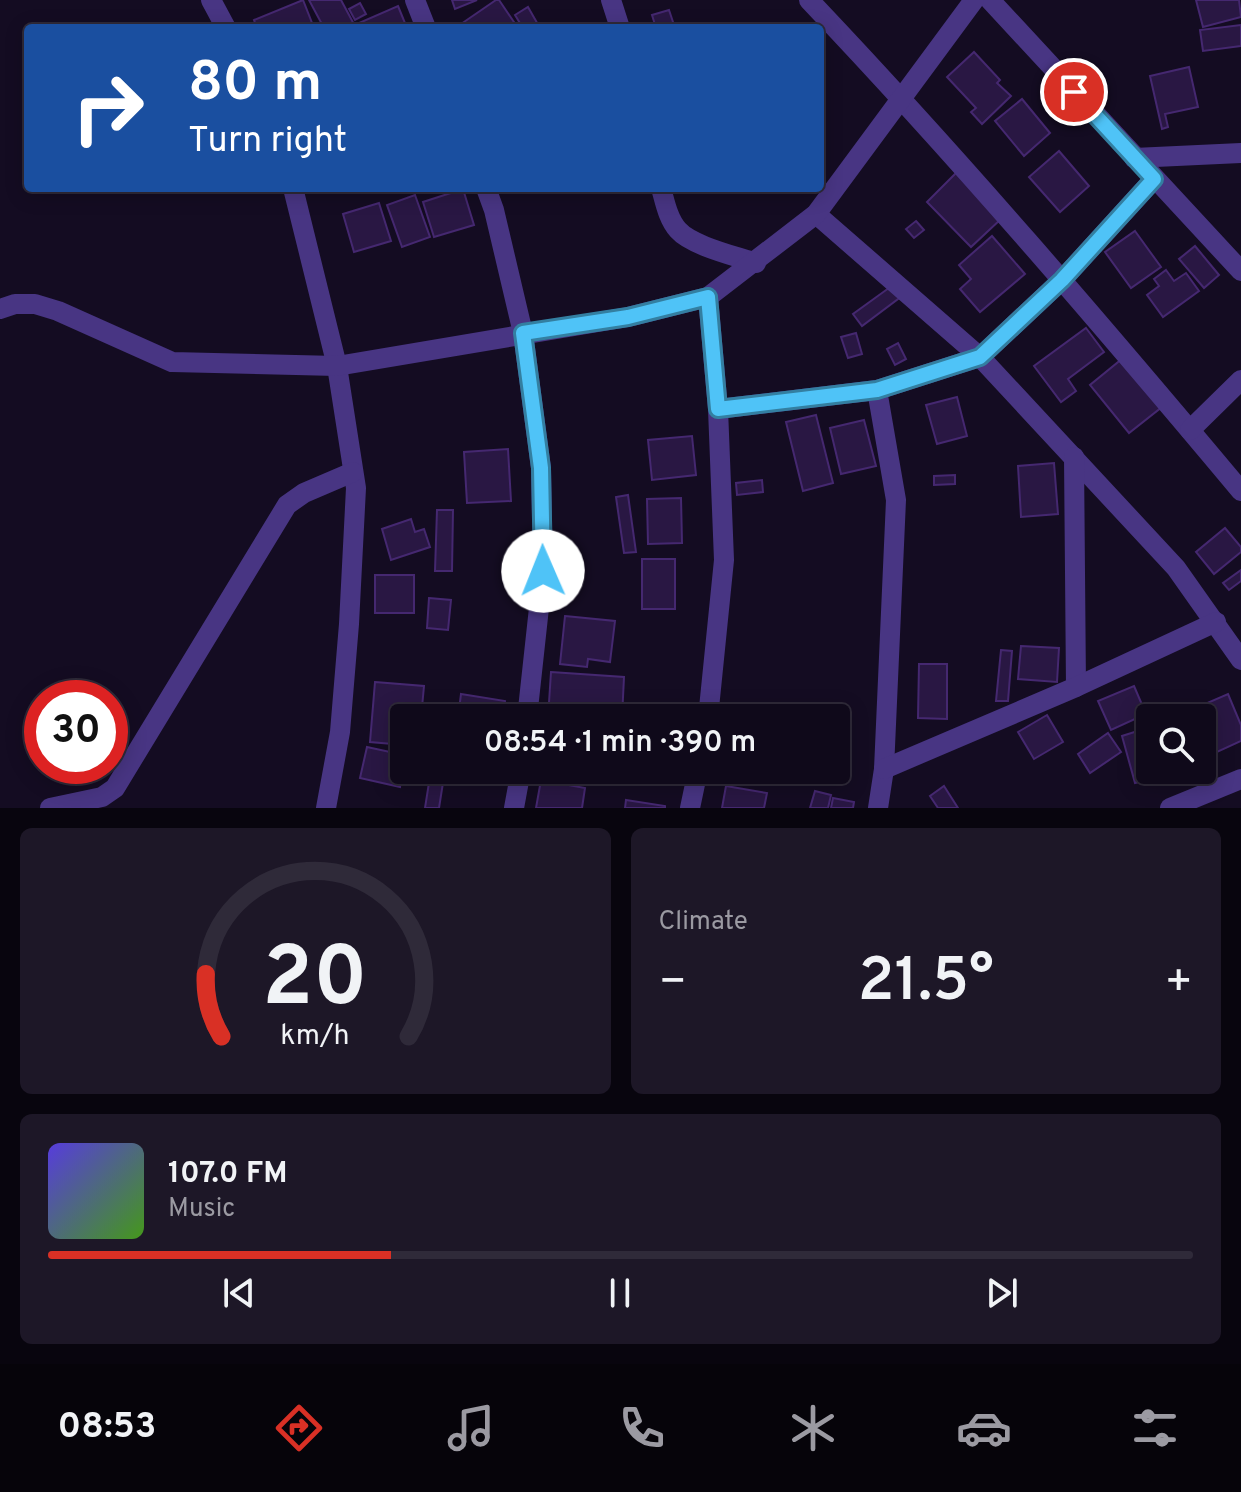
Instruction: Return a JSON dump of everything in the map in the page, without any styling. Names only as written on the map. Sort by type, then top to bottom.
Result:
[{"type":"street","points":[[211,0],[224,24]]},
{"type":"street","points":[[415,0],[424,24]]},
{"type":"street","points":[[611,0],[619,24]]},
{"type":"street","points":[[809,0],[902,98],[1241,491]]},
{"type":"street","points":[[0,309],[15,304],[35,304],[58,311],[172,362],[337,366],[628,317],[708,297],[816,214],[974,0]]},
{"type":"street","points":[[996,2],[1134,158],[1241,271]]},
{"type":"street","points":[[1134,158],[1241,153]]},
{"type":"street","points":[[718,409],[877,390],[980,357],[1062,280],[1154,179]]},
{"type":"street","points":[[294,192],[337,366],[356,488],[340,732],[326,808]]},
{"type":"street","points":[[487,192],[523,333],[541,468],[543,571],[529,704]]},
{"type":"street","points":[[662,192],[667,211],[678,231],[693,241],[756,263]]},
{"type":"street","points":[[816,214],[980,357],[1176,568],[1241,660]]},
{"type":"street","points":[[708,297],[718,409],[724,560],[709,704]]},
{"type":"street","points":[[1190,430],[1241,380]]},
{"type":"street","points":[[877,390],[896,500],[884,769],[878,808]]},
{"type":"street","points":[[1074,457],[1076,687]]},
{"type":"street","points":[[50,808],[102,797],[115,788],[287,505],[304,493],[353,472]]},
{"type":"street","points":[[884,769],[1076,687],[1216,622]]},
{"type":"street","points":[[1170,808],[1241,779]]},
{"type":"street","points":[[514,808],[518,784]]},
{"type":"street","points":[[690,808],[695,784]]},
{"type":"building","points":[[303,0],[312,24],[256,24],[254,20]]},
{"type":"building","points":[[309,0],[341,0],[354,24],[322,24]]},
{"type":"building","points":[[452,0],[477,0],[455,9]]},
{"type":"building","points":[[499,0],[515,24],[461,24]]},
{"type":"building","points":[[1196,0],[1239,0],[1241,17],[1203,27]]},
{"type":"building","points":[[360,3],[366,14],[355,20],[349,9]]},
{"type":"building","points":[[398,6],[405,24],[359,24]]},
{"type":"building","points":[[528,7],[538,24],[521,24],[515,15]]},
{"type":"building","points":[[669,10],[674,24],[655,24],[652,15]]},
{"type":"building","points":[[1241,25],[1241,46],[1203,51],[1200,30]]},
{"type":"building","points":[[974,52],[1011,96],[982,124],[971,112],[976,108],[947,77]]},
{"type":"building","points":[[1189,67],[1198,107],[1165,114],[1168,127],[1162,129],[1150,76]]},
{"type":"building","points":[[1022,99],[1050,133],[1024,156],[995,121]]},
{"type":"building","points":[[1059,151],[1089,186],[1060,212],[1029,177]]},
{"type":"building","points":[[956,173],[1001,219],[971,247],[927,202]]},
{"type":"building","points":[[454,192],[464,192],[474,225],[434,237],[423,202]]},
{"type":"building","points":[[415,195],[430,237],[402,247],[387,205]]},
{"type":"building","points":[[379,203],[391,241],[354,252],[343,214]]},
{"type":"building","points":[[916,221],[924,230],[914,238],[906,229]]},
{"type":"building","points":[[1135,231],[1161,267],[1131,288],[1105,252]]},
{"type":"building","points":[[992,236],[1025,274],[980,312],[960,289],[971,279],[959,265]]},
{"type":"building","points":[[1195,246],[1219,275],[1204,288],[1179,259]]},
{"type":"building","points":[[1166,270],[1174,281],[1186,273],[1199,291],[1163,317],[1147,295],[1159,286],[1154,279]]},
{"type":"building","points":[[893,285],[902,296],[862,326],[853,314]]},
{"type":"building","points":[[1086,328],[1104,352],[1068,379],[1076,391],[1061,402],[1034,366]]},
{"type":"building","points":[[856,333],[862,354],[848,358],[841,337]]},
{"type":"building","points":[[898,343],[906,359],[895,365],[887,349]]},
{"type":"building","points":[[1128,354],[1167,403],[1129,433],[1090,385]]},
{"type":"building","points":[[957,397],[967,436],[937,444],[926,405]]},
{"type":"building","points":[[816,415],[833,483],[803,491],[786,422]]},
{"type":"building","points":[[864,420],[876,466],[841,474],[830,428]]},
{"type":"building","points":[[692,436],[696,475],[652,480],[648,440]]},
{"type":"building","points":[[508,449],[511,501],[467,503],[464,452]]},
{"type":"building","points":[[1054,463],[1058,514],[1021,517],[1018,466]]},
{"type":"building","points":[[955,475],[955,484],[934,485],[934,476]]},
{"type":"building","points":[[762,480],[763,492],[737,495],[736,483]]},
{"type":"building","points":[[628,495],[636,552],[624,553],[616,497]]},
{"type":"building","points":[[681,498],[682,543],[648,544],[647,499]]},
{"type":"building","points":[[437,510],[453,510],[452,571],[435,571]]},
{"type":"building","points":[[411,519],[415,532],[424,529],[430,547],[391,560],[382,529]]},
{"type":"building","points":[[1225,528],[1241,547],[1241,552],[1214,574],[1196,552]]},
{"type":"building","points":[[642,559],[675,559],[675,609],[642,609]]},
{"type":"building","points":[[1241,570],[1241,581],[1229,590],[1223,583]]},
{"type":"building","points":[[375,575],[414,575],[414,613],[375,613]]},
{"type":"building","points":[[429,598],[451,600],[448,630],[427,628]]},
{"type":"building","points":[[565,616],[615,621],[610,662],[588,659],[587,667],[560,664]]},
{"type":"building","points":[[1021,646],[1059,648],[1057,682],[1018,679]]},
{"type":"building","points":[[1001,650],[1012,651],[1008,701],[996,701]]},
{"type":"building","points":[[919,664],[947,664],[947,719],[918,718]]},
{"type":"building","points":[[551,672],[624,677],[623,704],[549,704]]},
{"type":"building","points":[[375,682],[424,686],[422,704],[390,704],[390,744],[370,742]]},
{"type":"building","points":[[1134,686],[1142,704],[1136,704],[1136,719],[1111,730],[1098,701]]},
{"type":"building","points":[[461,694],[505,701],[505,704],[460,704]]},
{"type":"building","points":[[1228,694],[1241,725],[1241,741],[1217,752],[1216,704],[1205,704]]},
{"type":"building","points":[[1047,715],[1063,742],[1034,759],[1018,732]]},
{"type":"building","points":[[1136,732],[1136,783],[1135,783],[1122,736]]},
{"type":"building","points":[[1108,733],[1121,752],[1090,773],[1078,754]]},
{"type":"building","points":[[367,747],[390,752],[390,784],[400,784],[400,787],[360,778]]},
{"type":"building","points":[[429,784],[443,784],[439,808],[425,808]]},
{"type":"building","points":[[540,784],[585,788],[582,808],[536,808]]},
{"type":"building","points":[[726,786],[767,793],[764,808],[722,808]]},
{"type":"building","points":[[944,786],[958,808],[938,808],[930,796]]},
{"type":"building","points":[[815,791],[831,795],[828,808],[810,808]]},
{"type":"building","points":[[833,798],[854,802],[853,808],[831,808]]},
{"type":"building","points":[[626,800],[665,806],[665,808],[625,808]]},
{"type":"route","points":[[543,571],[541,468],[523,333],[628,317],[708,297],[718,409],[877,390],[980,357],[1062,280],[1154,179],[1074,92]]}]
